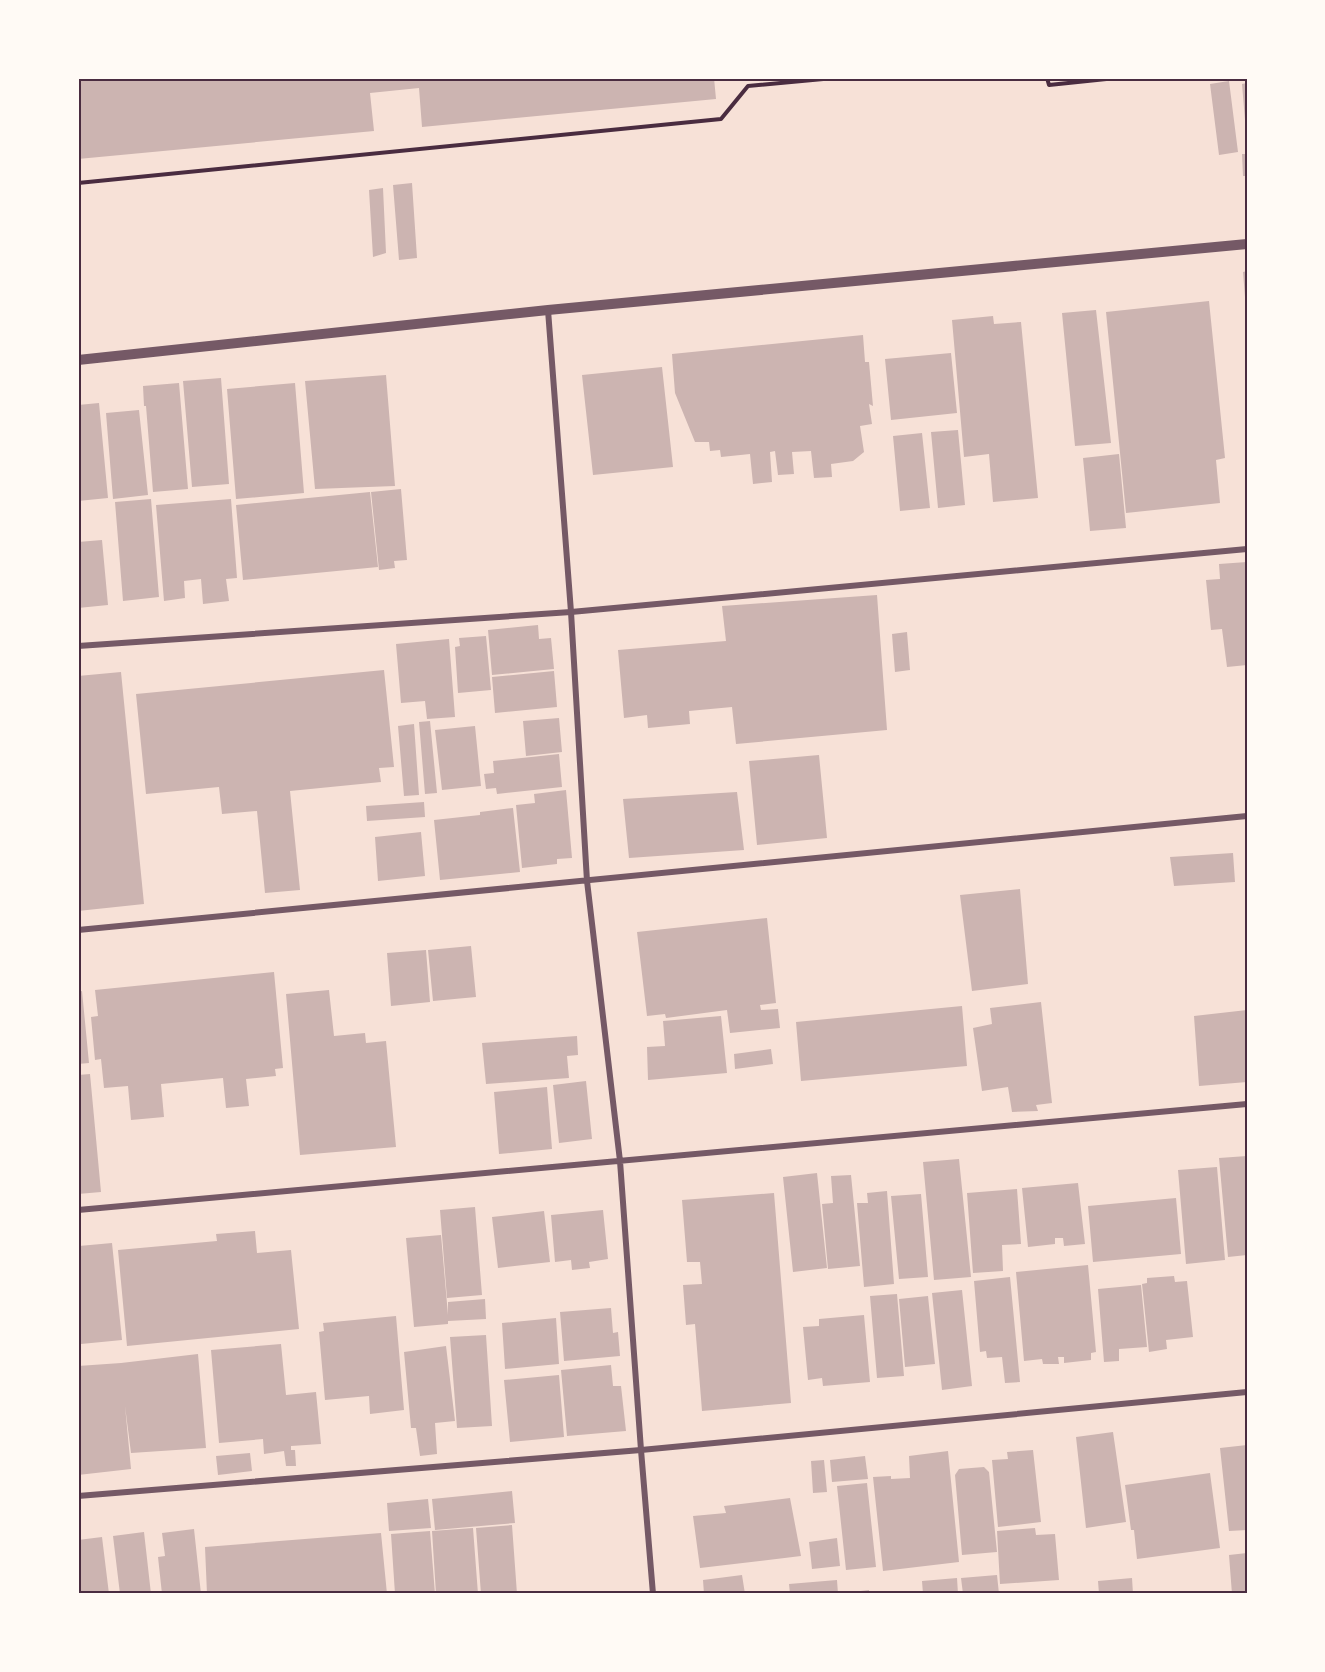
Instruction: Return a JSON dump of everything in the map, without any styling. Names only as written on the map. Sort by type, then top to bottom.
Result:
[{"type":"street","points":[[78,360],[548,310],[1247,244]]},
{"type":"street","points":[[548,310],[571,612],[587,881],[620,1161],[653,1594]]},
{"type":"street","points":[[78,646],[571,612],[1247,549]]},
{"type":"street","points":[[78,930],[1247,816]]},
{"type":"street","points":[[78,1210],[1247,1104]]},
{"type":"street","points":[[78,1496],[641,1450],[1247,1392]]},
{"type":"path","points":[[78,183],[721,119],[748,86],[834,78]]},
{"type":"path","points":[[1047,78],[1049,85],[1116,78]]},
{"type":"building","points":[[78,78],[714,78],[716,99],[422,127],[419,88],[370,93],[374,131],[78,159]]},
{"type":"building","points":[[1229,81],[1238,152],[1219,155],[1210,84]]},
{"type":"building","points":[[1247,83],[1247,120],[1245,120],[1242,84]]},
{"type":"building","points":[[1242,154],[1247,154],[1247,176],[1243,176]]},
{"type":"building","points":[[412,183],[417,258],[399,260],[393,185]]},
{"type":"building","points":[[383,188],[386,253],[373,257],[369,190]]},
{"type":"building","points":[[1247,271],[1247,297],[1245,297],[1243,272]]},
{"type":"building","points":[[1209,301],[1225,458],[1216,460],[1220,503],[1126,513],[1106,312]]},
{"type":"building","points":[[1096,310],[1111,443],[1075,446],[1062,313]]},
{"type":"building","points":[[993,316],[994,324],[1021,322],[1038,498],[993,502],[989,454],[964,457],[952,320]]},
{"type":"building","points":[[863,335],[865,362],[869,362],[873,406],[869,404],[872,424],[860,426],[864,452],[853,461],[831,464],[832,477],[814,478],[811,451],[792,452],[794,474],[778,475],[775,451],[770,452],[772,482],[753,484],[750,454],[721,457],[720,450],[710,451],[709,442],[695,442],[675,393],[672,354]]},
{"type":"building","points":[[951,353],[957,413],[891,420],[885,359]]},
{"type":"building","points":[[662,367],[673,467],[593,475],[582,375]]},
{"type":"building","points":[[386,375],[395,486],[315,489],[305,381]]},
{"type":"building","points":[[221,378],[229,484],[192,487],[183,381]]},
{"type":"building","points":[[179,383],[188,489],[153,492],[143,386]]},
{"type":"building","points":[[295,383],[304,493],[236,499],[227,389]]},
{"type":"building","points":[[99,403],[108,498],[78,501],[78,405]]},
{"type":"building","points":[[139,410],[148,495],[113,499],[106,413]]},
{"type":"building","points":[[958,430],[965,505],[938,508],[931,432]]},
{"type":"building","points":[[922,433],[930,508],[900,511],[893,436]]},
{"type":"building","points":[[1119,454],[1126,528],[1090,531],[1083,458]]},
{"type":"building","points":[[401,489],[407,560],[394,561],[395,568],[379,570],[371,492]]},
{"type":"building","points":[[370,492],[378,567],[243,580],[236,505]]},
{"type":"building","points":[[151,499],[159,597],[123,601],[115,502]]},
{"type":"building","points":[[231,499],[237,578],[226,579],[229,601],[203,604],[201,579],[184,581],[185,598],[164,601],[156,505]]},
{"type":"building","points":[[102,540],[108,605],[78,608],[78,542]]},
{"type":"building","points":[[1247,562],[1247,665],[1227,667],[1222,629],[1211,630],[1206,580],[1220,579],[1219,564]]},
{"type":"building","points":[[877,595],[887,730],[736,744],[732,707],[689,711],[690,724],[648,728],[647,715],[624,718],[618,650],[726,641],[722,606]]},
{"type":"building","points":[[538,625],[539,639],[551,638],[554,669],[492,675],[488,630]]},
{"type":"building","points":[[907,632],[910,670],[895,672],[892,634]]},
{"type":"building","points":[[486,636],[491,690],[458,693],[455,647],[460,646],[459,638]]},
{"type":"building","points":[[449,639],[455,717],[427,719],[425,701],[401,703],[396,644]]},
{"type":"building","points":[[384,670],[394,767],[379,768],[381,782],[290,791],[300,890],[265,893],[257,811],[222,814],[219,787],[146,794],[136,694]]},
{"type":"building","points":[[554,671],[557,707],[495,713],[492,677]]},
{"type":"building","points":[[121,672],[144,904],[78,911],[78,676]]},
{"type":"building","points":[[559,718],[562,752],[526,756],[523,721]]},
{"type":"building","points":[[430,721],[437,793],[425,794],[419,722]]},
{"type":"building","points":[[414,724],[419,795],[404,796],[398,726]]},
{"type":"building","points":[[475,726],[481,786],[442,790],[435,730]]},
{"type":"building","points":[[559,754],[562,787],[497,794],[496,788],[486,789],[484,774],[494,773],[493,761]]},
{"type":"building","points":[[819,755],[827,838],[757,845],[749,761]]},
{"type":"building","points":[[566,790],[572,858],[557,859],[557,864],[522,868],[516,805],[535,803],[534,794]]},
{"type":"building","points":[[737,792],[744,850],[629,858],[623,799]]},
{"type":"building","points":[[424,802],[425,817],[367,821],[366,806]]},
{"type":"building","points":[[513,808],[520,872],[440,880],[434,820],[480,815],[480,812]]},
{"type":"building","points":[[421,832],[425,876],[378,881],[375,837]]},
{"type":"building","points":[[1233,853],[1235,882],[1174,886],[1170,857]]},
{"type":"building","points":[[1020,889],[1028,984],[972,991],[960,895]]},
{"type":"building","points":[[767,918],[776,1003],[760,1005],[761,1010],[778,1009],[780,1028],[730,1033],[727,1010],[666,1018],[665,1014],[647,1016],[637,932]]},
{"type":"building","points":[[471,946],[476,997],[433,1001],[428,950]]},
{"type":"building","points":[[426,950],[430,1002],[391,1006],[387,953]]},
{"type":"building","points":[[274,972],[283,1068],[275,1069],[276,1076],[246,1079],[249,1106],[226,1108],[223,1078],[161,1084],[164,1117],[131,1120],[128,1086],[104,1088],[101,1059],[95,1060],[91,1017],[98,1016],[95,990]]},
{"type":"building","points":[[329,990],[334,1036],[365,1033],[366,1043],[386,1041],[396,1147],[300,1155],[286,994]]},
{"type":"building","points":[[82,991],[89,1063],[78,1064],[78,992]]},
{"type":"building","points":[[1041,1002],[1052,1103],[1036,1105],[1038,1111],[1012,1112],[1008,1087],[982,1091],[973,1028],[992,1024],[990,1008]]},
{"type":"building","points":[[962,1006],[967,1066],[801,1081],[796,1022]]},
{"type":"building","points":[[1247,1010],[1247,1082],[1199,1086],[1194,1016]]},
{"type":"building","points":[[721,1016],[727,1073],[648,1080],[647,1047],[665,1046],[663,1021]]},
{"type":"building","points":[[577,1036],[578,1055],[567,1056],[569,1078],[486,1084],[482,1043]]},
{"type":"building","points":[[771,1049],[773,1064],[735,1069],[734,1054]]},
{"type":"building","points":[[90,1074],[101,1192],[78,1194],[78,1075]]},
{"type":"building","points":[[586,1081],[592,1139],[559,1143],[553,1085]]},
{"type":"building","points":[[547,1087],[552,1149],[499,1154],[494,1092]]},
{"type":"building","points":[[1247,1156],[1247,1255],[1228,1257],[1219,1158]]},
{"type":"building","points":[[959,1159],[971,1277],[934,1280],[923,1162]]},
{"type":"building","points":[[1217,1167],[1225,1260],[1186,1264],[1178,1170]]},
{"type":"building","points":[[817,1173],[827,1268],[793,1272],[783,1177]]},
{"type":"building","points":[[851,1175],[860,1266],[828,1269],[822,1204],[833,1203],[831,1176]]},
{"type":"building","points":[[1078,1183],[1085,1244],[1064,1246],[1063,1238],[1055,1238],[1055,1244],[1028,1247],[1022,1188]]},
{"type":"building","points":[[1017,1189],[1021,1244],[1002,1245],[1003,1271],[973,1273],[967,1193]]},
{"type":"building","points":[[887,1191],[894,1284],[864,1287],[857,1203],[868,1203],[867,1193]]},
{"type":"building","points":[[774,1193],[791,1403],[702,1411],[695,1324],[686,1325],[683,1285],[702,1284],[700,1262],[687,1262],[682,1200]]},
{"type":"building","points":[[921,1194],[928,1277],[899,1279],[891,1196]]},
{"type":"building","points":[[1176,1198],[1181,1254],[1093,1262],[1088,1206]]},
{"type":"building","points":[[475,1207],[482,1295],[447,1298],[440,1210]]},
{"type":"building","points":[[603,1210],[608,1259],[589,1262],[590,1268],[572,1270],[571,1260],[555,1262],[551,1215]]},
{"type":"building","points":[[544,1211],[550,1262],[498,1268],[492,1217]]},
{"type":"building","points":[[255,1231],[257,1253],[291,1250],[299,1329],[127,1346],[118,1250],[217,1241],[216,1234]]},
{"type":"building","points":[[441,1235],[448,1315],[448,1302],[485,1299],[486,1319],[448,1321],[448,1324],[414,1327],[406,1238]]},
{"type":"building","points":[[112,1243],[122,1340],[81,1344],[78,1317],[78,1266],[81,1265],[79,1246]]},
{"type":"building","points":[[1088,1265],[1096,1352],[1091,1353],[1091,1360],[1064,1363],[1064,1357],[1058,1357],[1059,1364],[1043,1364],[1042,1359],[1024,1361],[1016,1272]]},
{"type":"building","points":[[1174,1276],[1175,1282],[1187,1281],[1193,1337],[1166,1340],[1167,1349],[1149,1352],[1142,1284],[1147,1283],[1147,1278]]},
{"type":"building","points":[[1010,1277],[1020,1382],[1005,1383],[1002,1357],[987,1358],[986,1351],[980,1352],[974,1281]]},
{"type":"building","points":[[1141,1285],[1147,1347],[1119,1349],[1119,1361],[1104,1362],[1098,1289]]},
{"type":"building","points":[[962,1290],[972,1386],[942,1390],[932,1293]]},
{"type":"building","points":[[897,1294],[904,1376],[877,1378],[870,1296]]},
{"type":"building","points":[[928,1296],[935,1364],[905,1367],[899,1299]]},
{"type":"building","points":[[611,1308],[613,1333],[618,1332],[620,1356],[564,1361],[560,1312]]},
{"type":"building","points":[[864,1315],[870,1382],[823,1386],[822,1378],[808,1380],[803,1327],[819,1326],[819,1319]]},
{"type":"building","points":[[396,1316],[404,1410],[370,1414],[369,1396],[325,1400],[319,1332],[324,1331],[323,1323]]},
{"type":"building","points":[[556,1318],[559,1364],[505,1369],[502,1323]]},
{"type":"building","points":[[486,1335],[492,1426],[457,1428],[450,1337]]},
{"type":"building","points":[[281,1344],[286,1395],[316,1392],[321,1444],[291,1446],[291,1450],[295,1450],[296,1466],[286,1466],[284,1451],[264,1454],[263,1439],[219,1443],[211,1350]]},
{"type":"building","points":[[446,1346],[455,1421],[435,1423],[437,1454],[420,1456],[416,1428],[411,1428],[404,1352]]},
{"type":"building","points":[[198,1354],[206,1448],[131,1453],[125,1406],[131,1469],[78,1475],[78,1366]]},
{"type":"building","points":[[611,1365],[613,1386],[621,1386],[626,1431],[567,1436],[561,1370]]},
{"type":"building","points":[[559,1375],[564,1437],[510,1442],[504,1380]]},
{"type":"building","points":[[1113,1432],[1126,1522],[1086,1528],[1076,1437]]},
{"type":"building","points":[[1247,1445],[1247,1530],[1229,1531],[1220,1448]]},
{"type":"building","points":[[1033,1450],[1041,1522],[998,1527],[992,1460],[1008,1459],[1007,1452]]},
{"type":"building","points":[[948,1451],[959,1562],[883,1571],[873,1477],[910,1478],[909,1456]]},
{"type":"building","points":[[250,1453],[252,1471],[218,1475],[216,1456]]},
{"type":"building","points":[[865,1456],[868,1479],[832,1482],[830,1460]]},
{"type":"building","points":[[824,1460],[827,1492],[813,1493],[811,1461]]},
{"type":"building","points":[[984,1467],[989,1472],[997,1552],[962,1555],[955,1475],[959,1469]]},
{"type":"building","points":[[1210,1473],[1220,1548],[1137,1559],[1125,1485]]},
{"type":"building","points":[[867,1483],[876,1567],[846,1570],[837,1486]]},
{"type":"building","points":[[512,1491],[515,1523],[435,1530],[432,1499]]},
{"type":"building","points":[[790,1498],[801,1556],[700,1568],[693,1516],[726,1513],[724,1506]]},
{"type":"building","points":[[428,1499],[431,1528],[389,1531],[387,1503]]},
{"type":"building","points":[[512,1525],[517,1594],[481,1594],[476,1528]]},
{"type":"building","points":[[473,1528],[478,1594],[436,1594],[432,1531]]},
{"type":"building","points":[[1035,1528],[1036,1535],[1055,1534],[1059,1580],[1000,1584],[997,1531]]},
{"type":"building","points":[[194,1529],[201,1594],[162,1594],[158,1557],[165,1556],[162,1533]]},
{"type":"building","points":[[430,1531],[435,1594],[395,1594],[391,1534]]},
{"type":"building","points":[[144,1532],[151,1594],[120,1594],[113,1536]]},
{"type":"building","points":[[381,1533],[387,1594],[207,1594],[205,1547]]},
{"type":"building","points":[[102,1537],[109,1594],[78,1594],[78,1553],[80,1553],[78,1540]]},
{"type":"building","points":[[837,1538],[840,1566],[812,1569],[809,1542]]},
{"type":"building","points":[[1247,1553],[1247,1594],[1232,1594],[1229,1555]]},
{"type":"building","points":[[742,1575],[745,1594],[704,1594],[703,1580]]},
{"type":"building","points":[[997,1575],[999,1594],[963,1594],[961,1578]]},
{"type":"building","points":[[957,1578],[958,1594],[923,1594],[922,1581]]},
{"type":"building","points":[[1132,1578],[1133,1594],[1099,1594],[1098,1581]]},
{"type":"building","points":[[837,1580],[838,1594],[790,1594],[789,1584]]},
{"type":"building","points":[[869,1590],[869,1594],[844,1593]]}]
